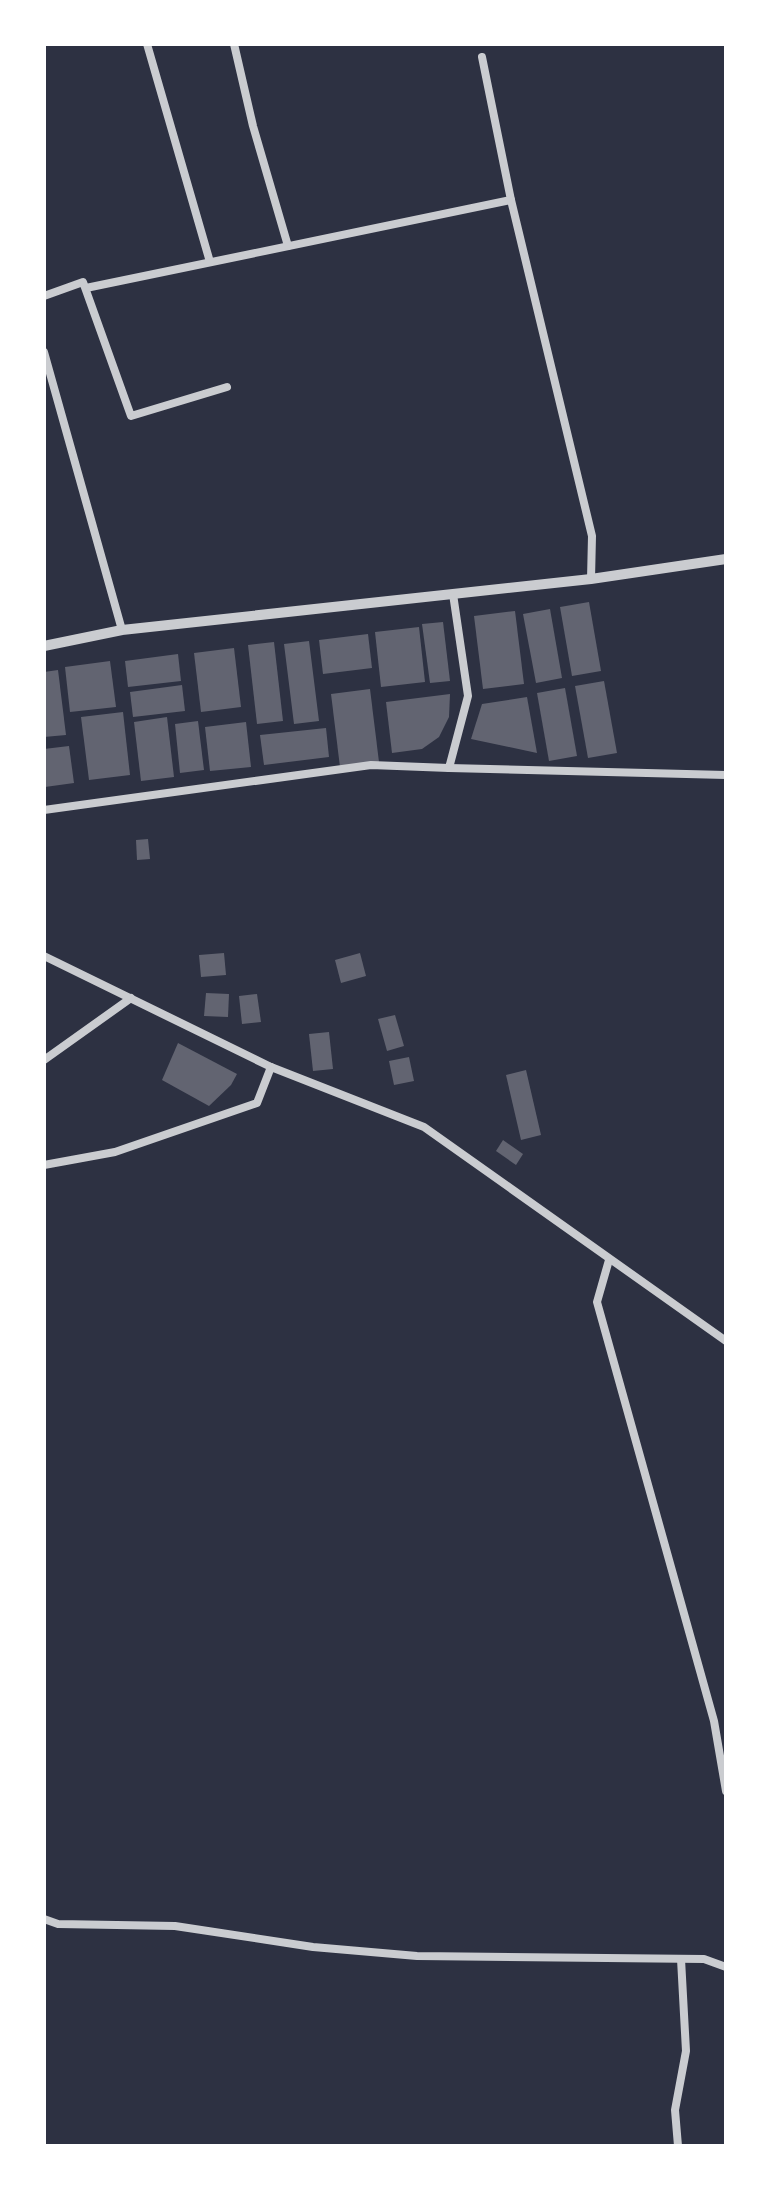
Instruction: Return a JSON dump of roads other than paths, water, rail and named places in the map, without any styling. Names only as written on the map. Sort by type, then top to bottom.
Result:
[{"type":"street","points":[[147,44],[210,262]]},
{"type":"street","points":[[234,44],[253,126],[288,246]]},
{"type":"street","points":[[482,57],[511,200],[592,536],[591,579]]},
{"type":"street","points":[[86,288],[511,200]]},
{"type":"street","points":[[44,296],[83,282],[131,416],[227,387]]},
{"type":"street","points":[[44,352],[122,630]]},
{"type":"street","points":[[44,646],[122,630],[591,579],[726,559]]},
{"type":"street","points":[[449,768],[468,696],[453,594]]},
{"type":"street","points":[[44,810],[371,765],[480,771],[726,775]]},
{"type":"street","points":[[44,956],[271,1067],[424,1127],[726,1341]]},
{"type":"street","points":[[44,1060],[131,998]]},
{"type":"street","points":[[44,1165],[115,1152],[257,1103],[271,1067]]},
{"type":"street","points":[[609,1260],[597,1302],[714,1721],[726,1791]]},
{"type":"street","points":[[44,1919],[58,1924],[175,1926],[313,1947],[417,1956],[704,1959],[726,1967]]},
{"type":"street","points":[[678,2146],[675,2110],[686,2051],[681,1959]]}]
